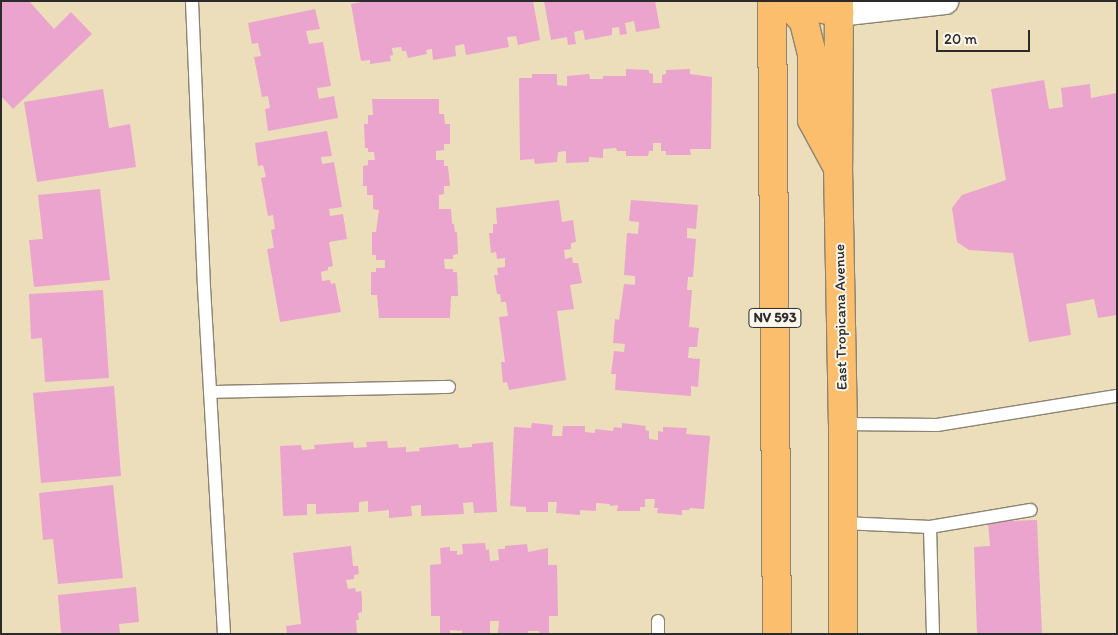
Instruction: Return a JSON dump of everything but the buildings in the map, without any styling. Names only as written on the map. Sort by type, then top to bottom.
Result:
[{"type":"main road","name":"NV 593","points":[[772,1],[777,634]]},
{"type":"main road","points":[[786,1],[804,22],[812,53],[812,120],[838,168]]},
{"type":"main road","name":"East Tropicana Avenue","points":[[832,5],[838,168],[843,424],[843,634]]},
{"type":"street","points":[[832,5],[945,1]]},
{"type":"lane","points":[[192,1],[210,392],[224,634]]},
{"type":"lane","points":[[210,392],[449,387]]},
{"type":"lane","points":[[843,424],[937,424],[1117,396]]},
{"type":"lane","points":[[843,523],[930,526],[1032,510]]},
{"type":"lane","points":[[930,526],[933,634]]}]
